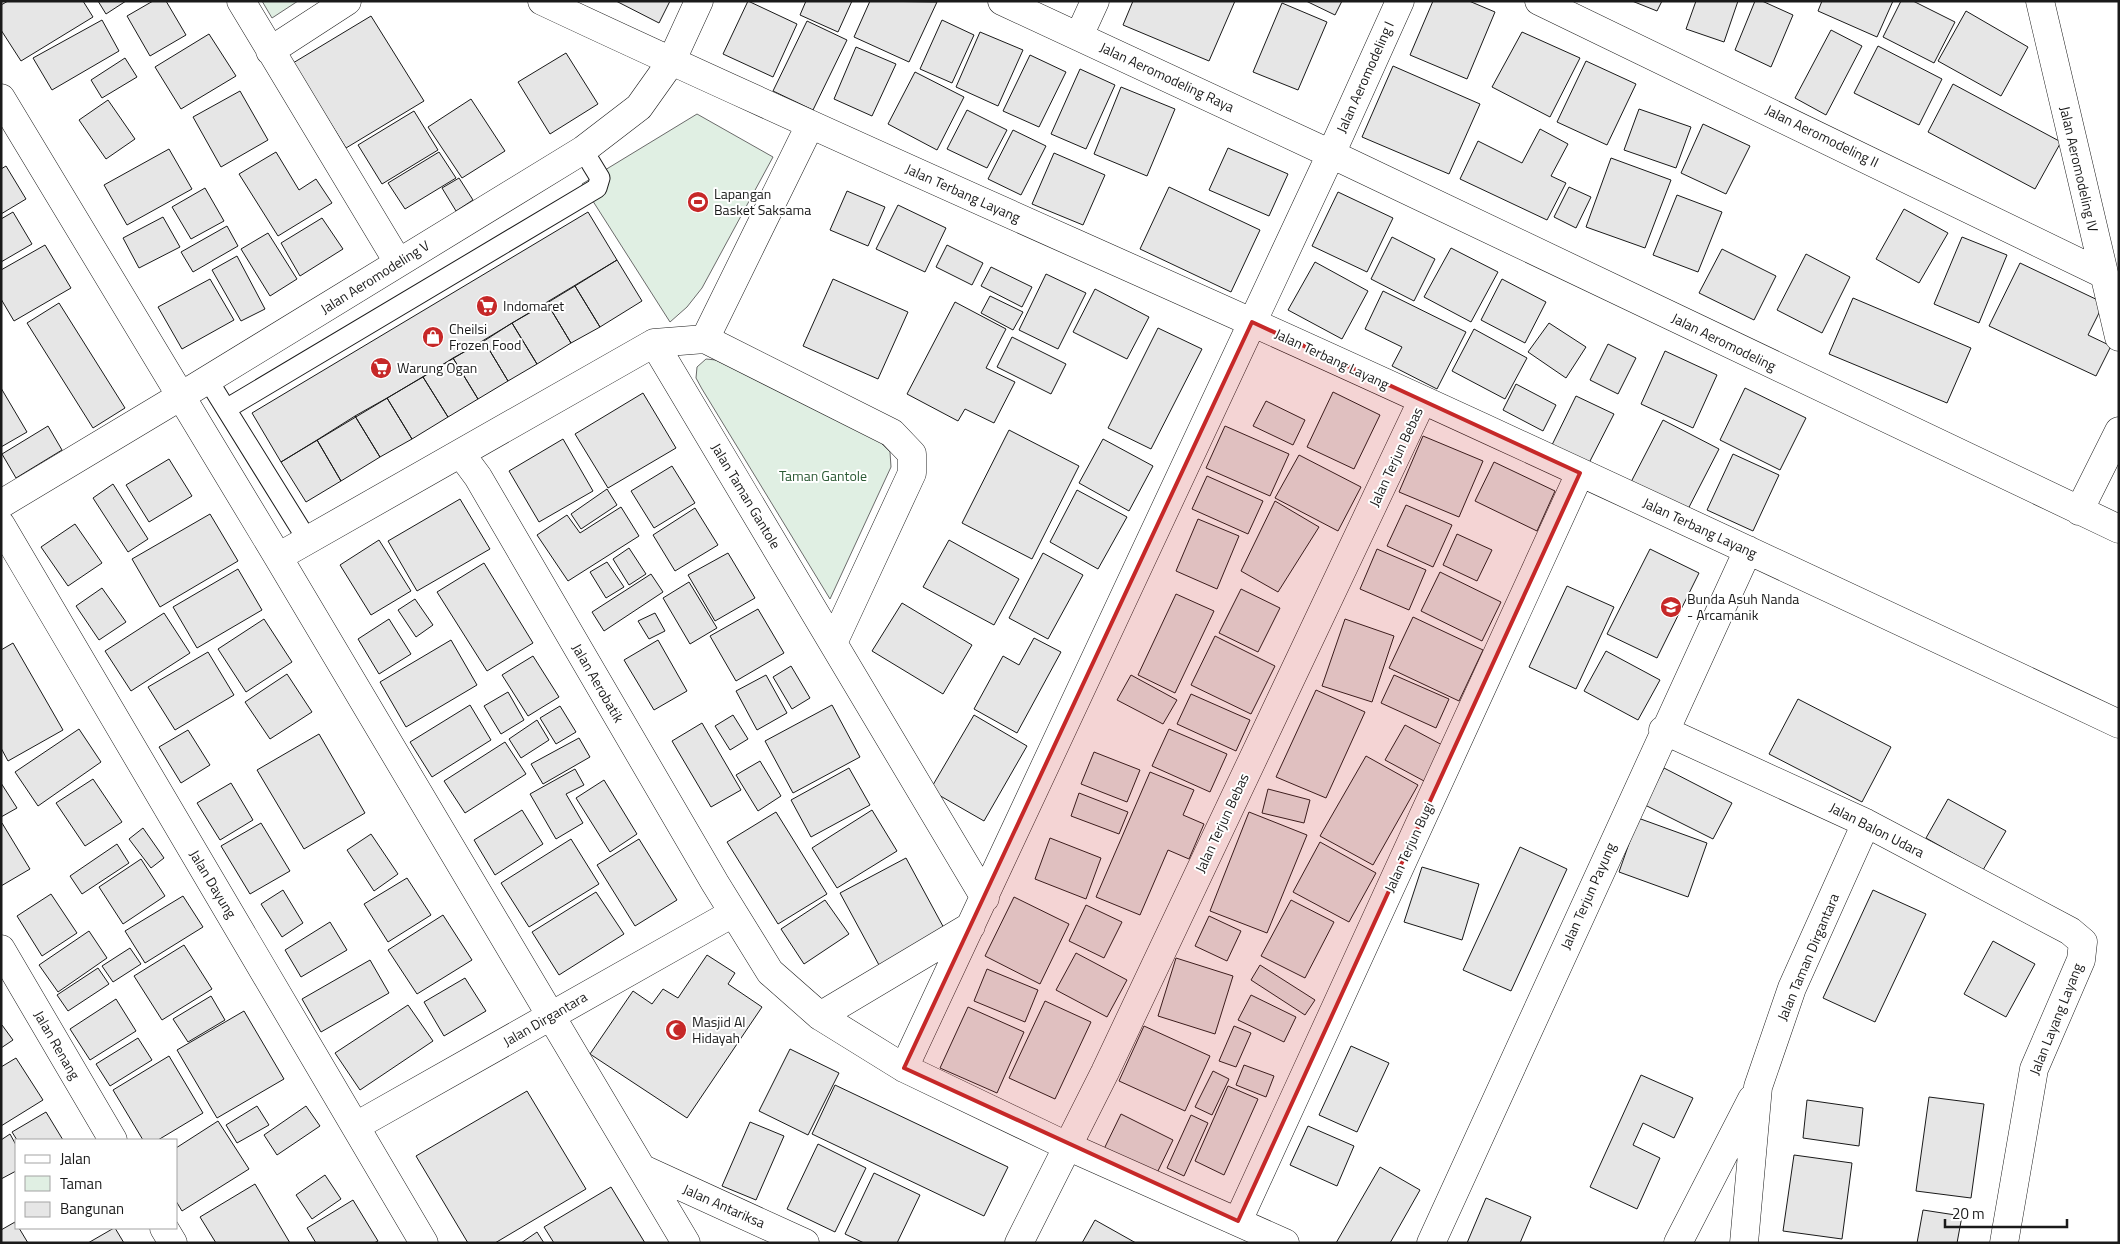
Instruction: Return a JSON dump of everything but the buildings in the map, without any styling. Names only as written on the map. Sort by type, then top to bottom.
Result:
[{"type":"street","points":[[241,1],[398,262]]},
{"type":"street","points":[[270,51],[347,1]]},
{"type":"street","name":"Jalan Terbang Layang","points":[[542,1],[810,125],[1252,322],[1748,550],[2119,724]]},
{"type":"street","name":"Jalan Aeromodeling V","points":[[1,504],[208,380],[583,150],[639,107],[671,62],[699,1]]},
{"type":"street","name":"Jalan Aeromodeling Raya","points":[[1002,1],[1331,154]]},
{"type":"street","points":[[1079,36],[1096,1]]},
{"type":"street","name":"Jalan Aeromodeling I","points":[[904,1068],[1331,154],[1400,1]]},
{"type":"street","name":"Jalan Aeromodeling II","points":[[1538,1],[2103,274]]},
{"type":"street","name":"Jalan Aeromodeling IV","points":[[2040,1],[2119,337]]},
{"type":"street","points":[[1,98],[278,557],[686,1243]]},
{"type":"street","points":[[704,339],[810,125]]},
{"type":"street","name":"Jalan Aeromodeling","points":[[1331,154],[2119,529]]},
{"type":"street","points":[[278,557],[654,343],[704,339],[892,433],[912,454],[912,473],[834,641]]},
{"type":"street","name":"Jalan Taman Gantole","points":[[654,343],[834,641],[984,898]]},
{"type":"street","name":"Jalan Terjun Bebas","points":[[1019,1243],[1068,1146],[1422,401]]},
{"type":"street","points":[[2078,511],[2119,432]]},
{"type":"street","name":"Jalan Aerobatik","points":[[461,454],[483,486],[733,913],[770,972],[820,1016],[904,1068],[1068,1146],[1285,1243]]},
{"type":"street","name":"Jalan Terjun Bugi","points":[[1238,1221],[1580,473]]},
{"type":"street","name":"Jalan Dayung","points":[[1,525],[424,1243]]},
{"type":"street","name":"Jalan Terjun Payung","points":[[1430,1243],[1663,730],[1748,550]]},
{"type":"street","name":"Jalan Balon Udara","points":[[1663,730],[1866,823],[2070,931],[2083,942]]},
{"type":"street","name":"Jalan Taman Dirgantara","points":[[1744,1243],[1758,1087],[1792,988],[1866,823]]},
{"type":"street","name":"Jalan Dirgantara","points":[[356,1126],[733,913]]},
{"type":"street","points":[[820,1016],[971,926]]},
{"type":"street","name":"Jalan Layang Layang","points":[[2004,1243],[2034,1069],[2081,960],[2083,942]]},
{"type":"street","name":"Jalan Renang","points":[[1,949],[112,1139]]},
{"type":"street","points":[[1678,1243],[1758,1087]]},
{"type":"street","name":"Jalan Antariksa","points":[[643,1169],[805,1243]]},
{"type":"street","points":[[165,1229],[173,1243]]},
{"type":"lane","points":[[226,408],[597,188],[600,178],[583,150]]},
{"type":"lane","points":[[208,380],[308,541]]},
{"type":"highlighted area","points":[[1252,322],[1580,473],[1238,1221],[904,1068]]},
{"type":"green space","points":[[262,1],[298,1],[272,18]]},
{"type":"green space","name":"Lapangan Basket Saksama","points":[[697,114],[773,157],[702,288],[687,307],[670,322],[582,184]]},
{"type":"green space","name":"Taman Gantole","points":[[706,359],[716,360],[875,437],[890,452],[891,467],[830,599],[696,378],[697,367]]},
{"type":"place","name":"Lapangan Basket Saksama","points":[[698,202]]},
{"type":"place","name":"Indomaret","points":[[487,306]]},
{"type":"place","name":"Cheilsi Frozen Food","points":[[433,337]]},
{"type":"place","name":"Warung Ogan","points":[[381,368]]},
{"type":"place","name":"Bunda Asuh Nanda - Arcamanik","points":[[1671,607]]},
{"type":"place","name":"Masjid Al Hidayah","points":[[676,1030]]}]
